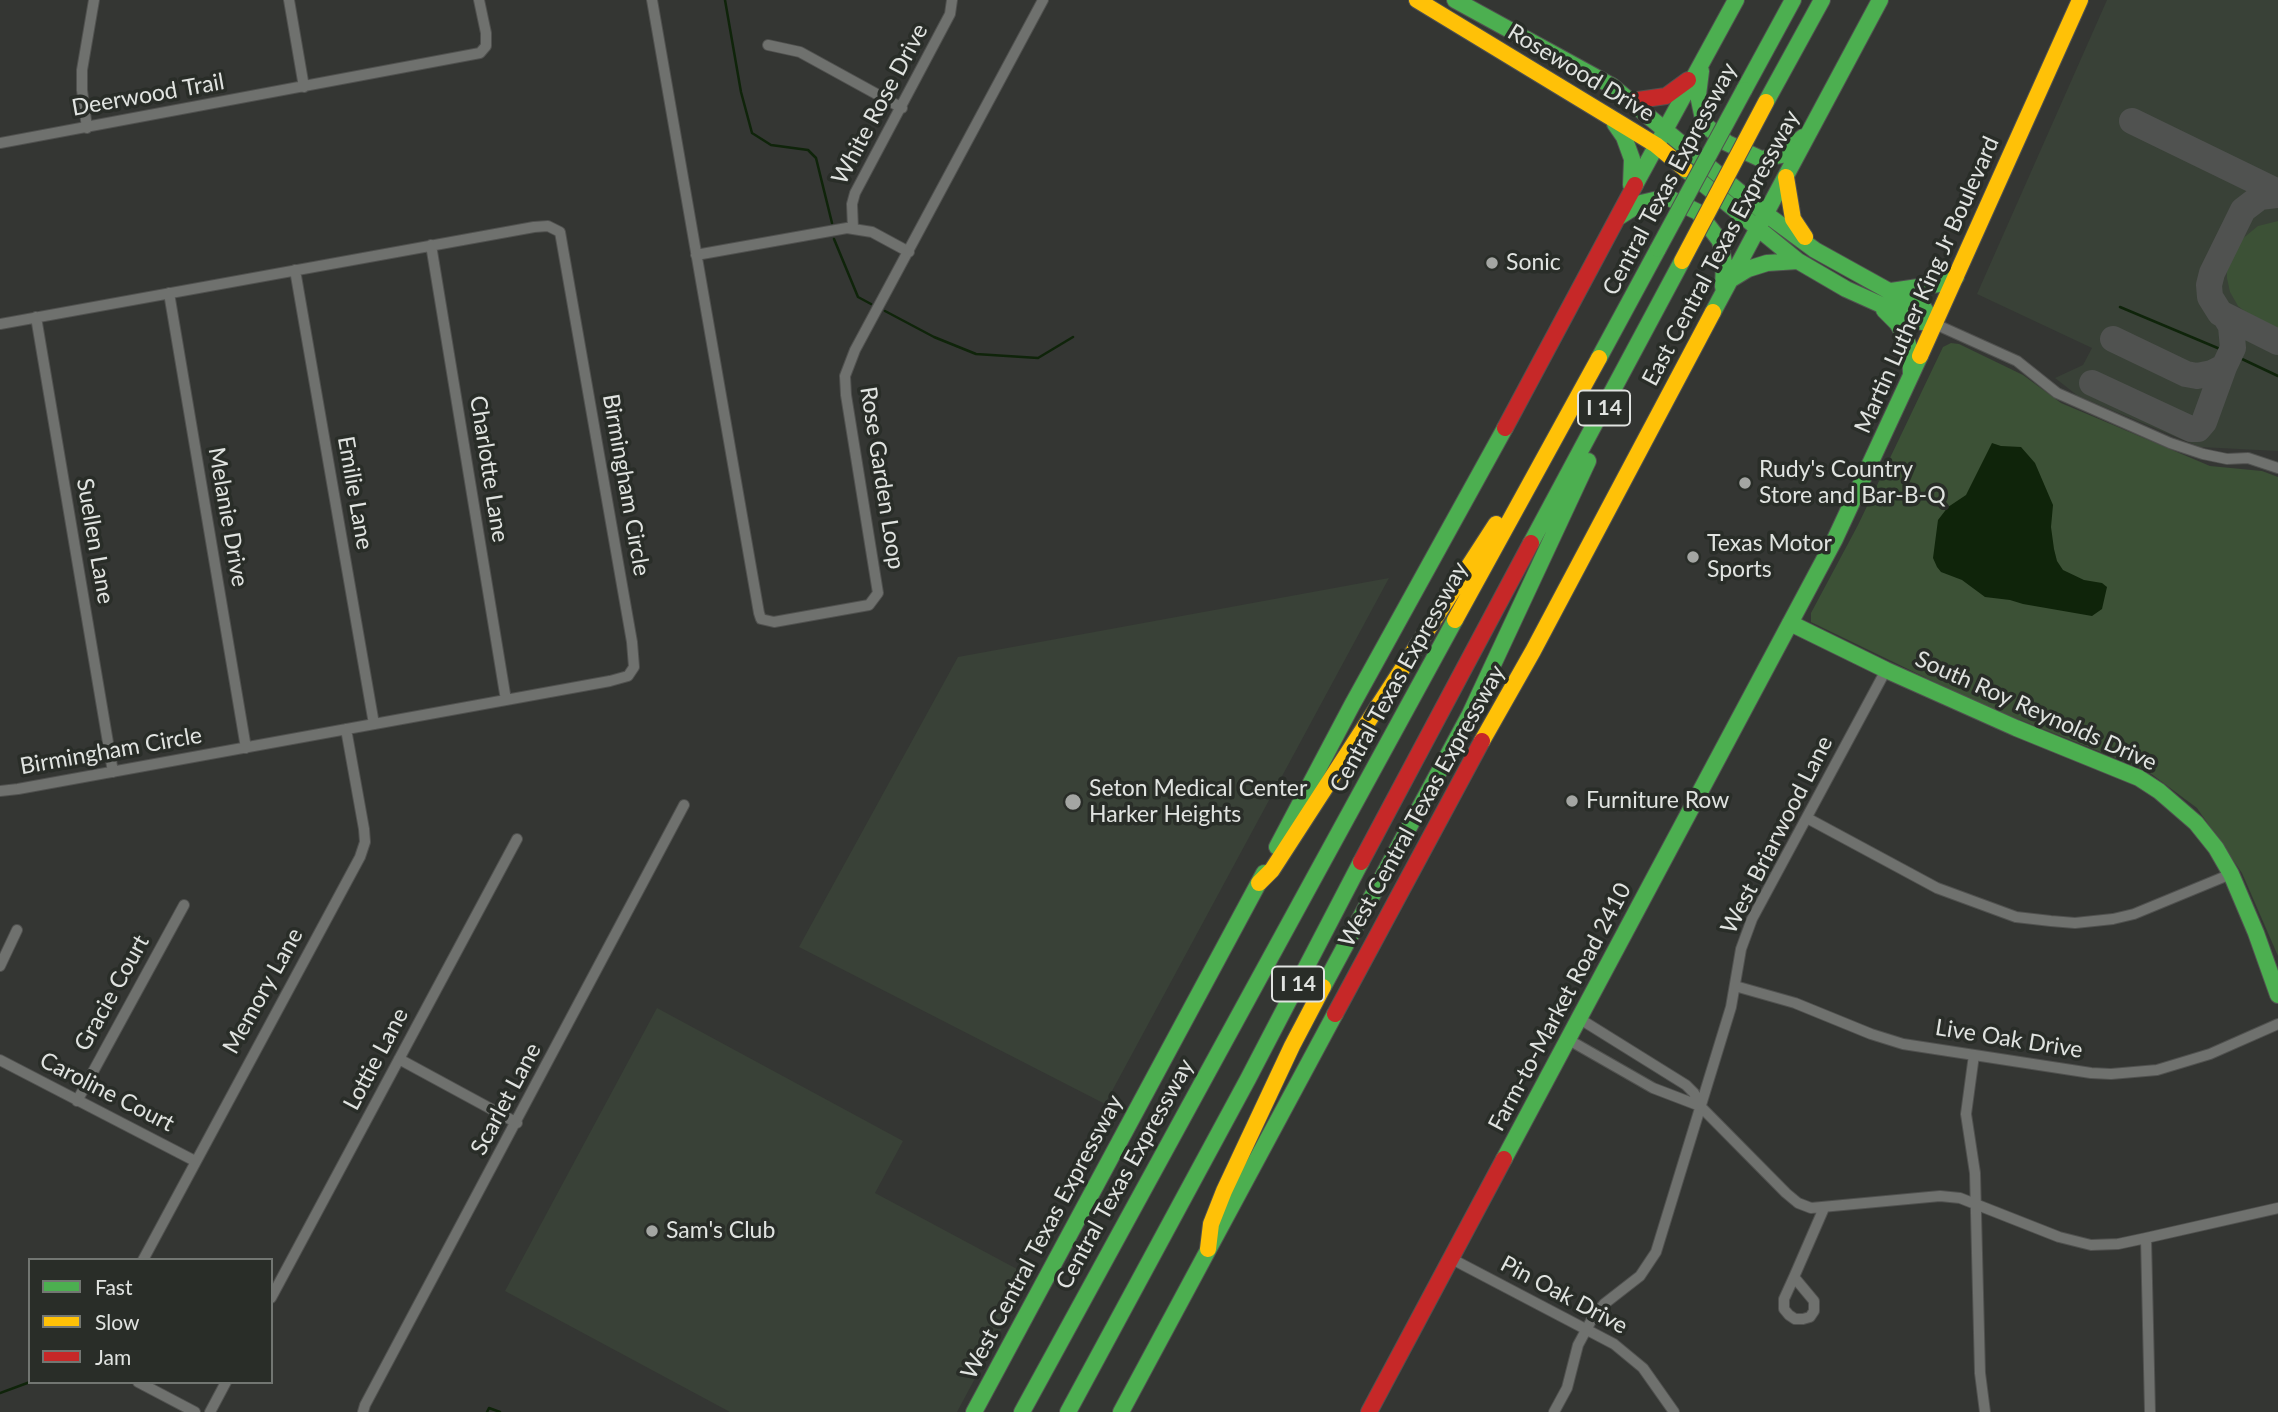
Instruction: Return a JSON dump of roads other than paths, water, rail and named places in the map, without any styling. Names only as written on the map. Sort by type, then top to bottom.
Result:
[{"type":"main road","name":"Rosewood Drive","points":[[1416,0],[1656,145],[1798,261],[1846,289],[1917,321],[1935,324]]},
{"type":"main road","name":"Rosewood Drive","points":[[1455,0],[1612,86],[1766,214],[1815,250],[1923,307],[1935,324]]},
{"type":"main road","points":[[1616,219],[1736,0]]},
{"type":"main road","name":"Central Texas Expressway","points":[[1022,1412],[1793,0]]},
{"type":"main road","name":"I 14","points":[[1068,1412],[1822,0]]},
{"type":"main road","name":"East Central Texas Expressway","points":[[1583,555],[1880,0]]},
{"type":"main road","name":"Martin Luther King Jr Boulevard","points":[[1790,623],[1865,478],[2080,0]]},
{"type":"main road","points":[[1631,102],[1666,96],[1678,90],[1699,68]]},
{"type":"main road","points":[[1699,68],[1698,95],[1704,124],[1727,143],[1761,159],[1782,155],[1811,131]]},
{"type":"main road","points":[[1609,117],[1625,137],[1632,159],[1629,195]]},
{"type":"main road","points":[[1786,177],[1793,219],[1815,250]]},
{"type":"main road","points":[[1616,219],[1642,203],[1667,198],[1698,212],[1720,241],[1726,286]]},
{"type":"main road","name":"West Central Texas Expressway","points":[[974,1412],[1616,219]]},
{"type":"main road","points":[[1726,286],[1748,269],[1767,263],[1798,261]]},
{"type":"main road","points":[[1890,291],[1939,285],[1956,277]]},
{"type":"main road","points":[[1878,303],[1897,323],[1905,337],[1910,350],[1912,376]]},
{"type":"main road","points":[[1208,1249],[1211,1224],[1248,1137],[1292,1046],[1470,714],[1601,434],[1609,398]]},
{"type":"main road","points":[[1259,883],[1272,870],[1483,542],[1507,508],[1528,486]]},
{"type":"main road","name":"West Central Texas Expressway","points":[[1121,1412],[1583,555]]},
{"type":"main road","name":"South Roy Reynolds Drive","points":[[1790,623],[1886,670],[2016,728],[2139,778],[2176,804],[2216,848],[2231,874],[2278,995]]},
{"type":"main road","name":"Farm-to-Market Road 2410","points":[[1369,1412],[1790,623]]},
{"type":"street","points":[[87,128],[82,70],[94,0]]},
{"type":"street","points":[[289,0],[304,87]]},
{"type":"street","name":"Deerwood Trail","points":[[0,143],[480,53],[486,46],[486,33],[479,0]]},
{"type":"street","name":"Rose Garden Loop","points":[[652,0],[759,613],[761,619],[774,622],[869,605],[878,593],[845,376],[855,350],[1043,0]]},
{"type":"street","name":"White Rose Drive","points":[[853,229],[852,204],[855,193],[950,14],[952,0]]},
{"type":"street","points":[[768,45],[800,52],[902,108]]},
{"type":"street","name":"Birmingham Circle","points":[[0,324],[534,227],[548,226],[560,232],[635,667],[628,676],[506,700],[0,791]]},
{"type":"street","points":[[696,255],[853,229],[872,232],[909,252]]},
{"type":"street","name":"Charlotte Lane","points":[[431,245],[506,700]]},
{"type":"street","name":"Emilie Lane","points":[[295,270],[374,724]]},
{"type":"street","name":"Melanie Drive","points":[[169,293],[246,748]]},
{"type":"street","name":"Suellen Lane","points":[[36,317],[113,772]]},
{"type":"street","points":[[1935,324],[2017,361],[2057,393],[2170,443],[2203,454],[2227,459],[2248,458],[2278,468]]},
{"type":"street","name":"West Briarwood Lane","points":[[1554,1412],[1567,1388],[1578,1345],[1586,1328],[1604,1304],[1640,1276],[1656,1252],[1735,986],[1741,949],[1752,919],[1886,670]]},
{"type":"street","name":"Memory Lane","points":[[144,1258],[360,856],[365,842],[364,829],[346,729]]},
{"type":"street","name":"Scarlet Lane","points":[[363,1412],[684,805]]},
{"type":"street","points":[[1807,818],[1937,888],[2015,917],[2095,922],[2123,916],[2231,874]]},
{"type":"street","name":"Lottie Lane","points":[[273,1294],[517,839]]},
{"type":"street","name":"Gracie Court","points":[[77,1101],[184,905]]},
{"type":"street","points":[[0,966],[17,930]]},
{"type":"street","name":"Live Oak Drive","points":[[1735,986],[1795,1003],[1881,1038],[1903,1044],[2091,1073],[2157,1070],[2210,1054],[2278,1024]]},
{"type":"street","points":[[1580,1019],[1686,1085],[1694,1093],[1700,1106],[1786,1193],[1798,1203],[1811,1208],[1940,1196],[1961,1198],[2059,1237],[2091,1245],[2118,1244],[2278,1208]]},
{"type":"street","points":[[1569,1040],[1653,1088],[1700,1106]]},
{"type":"street","points":[[1974,1055],[1966,1114],[1973,1155],[1980,1373],[1985,1412]]},
{"type":"street","points":[[399,1059],[517,1123]]},
{"type":"street","name":"Caroline Court","points":[[0,1060],[195,1161]]},
{"type":"street","points":[[1794,1277],[1824,1208]]},
{"type":"street","points":[[2146,1238],[2150,1412]]},
{"type":"street","name":"Pin Oak Drive","points":[[1450,1258],[1586,1328],[1630,1355],[1649,1375],[1674,1412]]},
{"type":"street","points":[[142,1384],[195,1412]]},
{"type":"street","points":[[210,1412],[225,1384]]},
{"type":"waterway","points":[[725,0],[741,92],[752,133],[771,145],[808,150],[816,158],[832,223]]},
{"type":"waterway","points":[[834,239],[858,297],[871,304]]},
{"type":"waterway","points":[[2120,307],[2220,349]]},
{"type":"waterway","points":[[885,311],[934,337],[976,354],[1038,358],[1073,337]]},
{"type":"waterway","points":[[2242,359],[2278,376]]},
{"type":"waterway","points":[[0,1393],[28,1383]]},
{"type":"waterway","points":[[487,1412],[489,1408],[500,1412]]},
{"type":"place","name":"Sonic","points":[[1492,263]]},
{"type":"place","name":"Rudy's Country Store and Bar-B-Q","points":[[1745,483]]},
{"type":"place","name":"Texas Motor Sports","points":[[1693,557]]},
{"type":"place","name":"Furniture Row","points":[[1572,801]]},
{"type":"place","name":"Seton Medical Center Harker Heights","points":[[1073,802]]},
{"type":"place","name":"Sam's Club","points":[[652,1231]]}]
